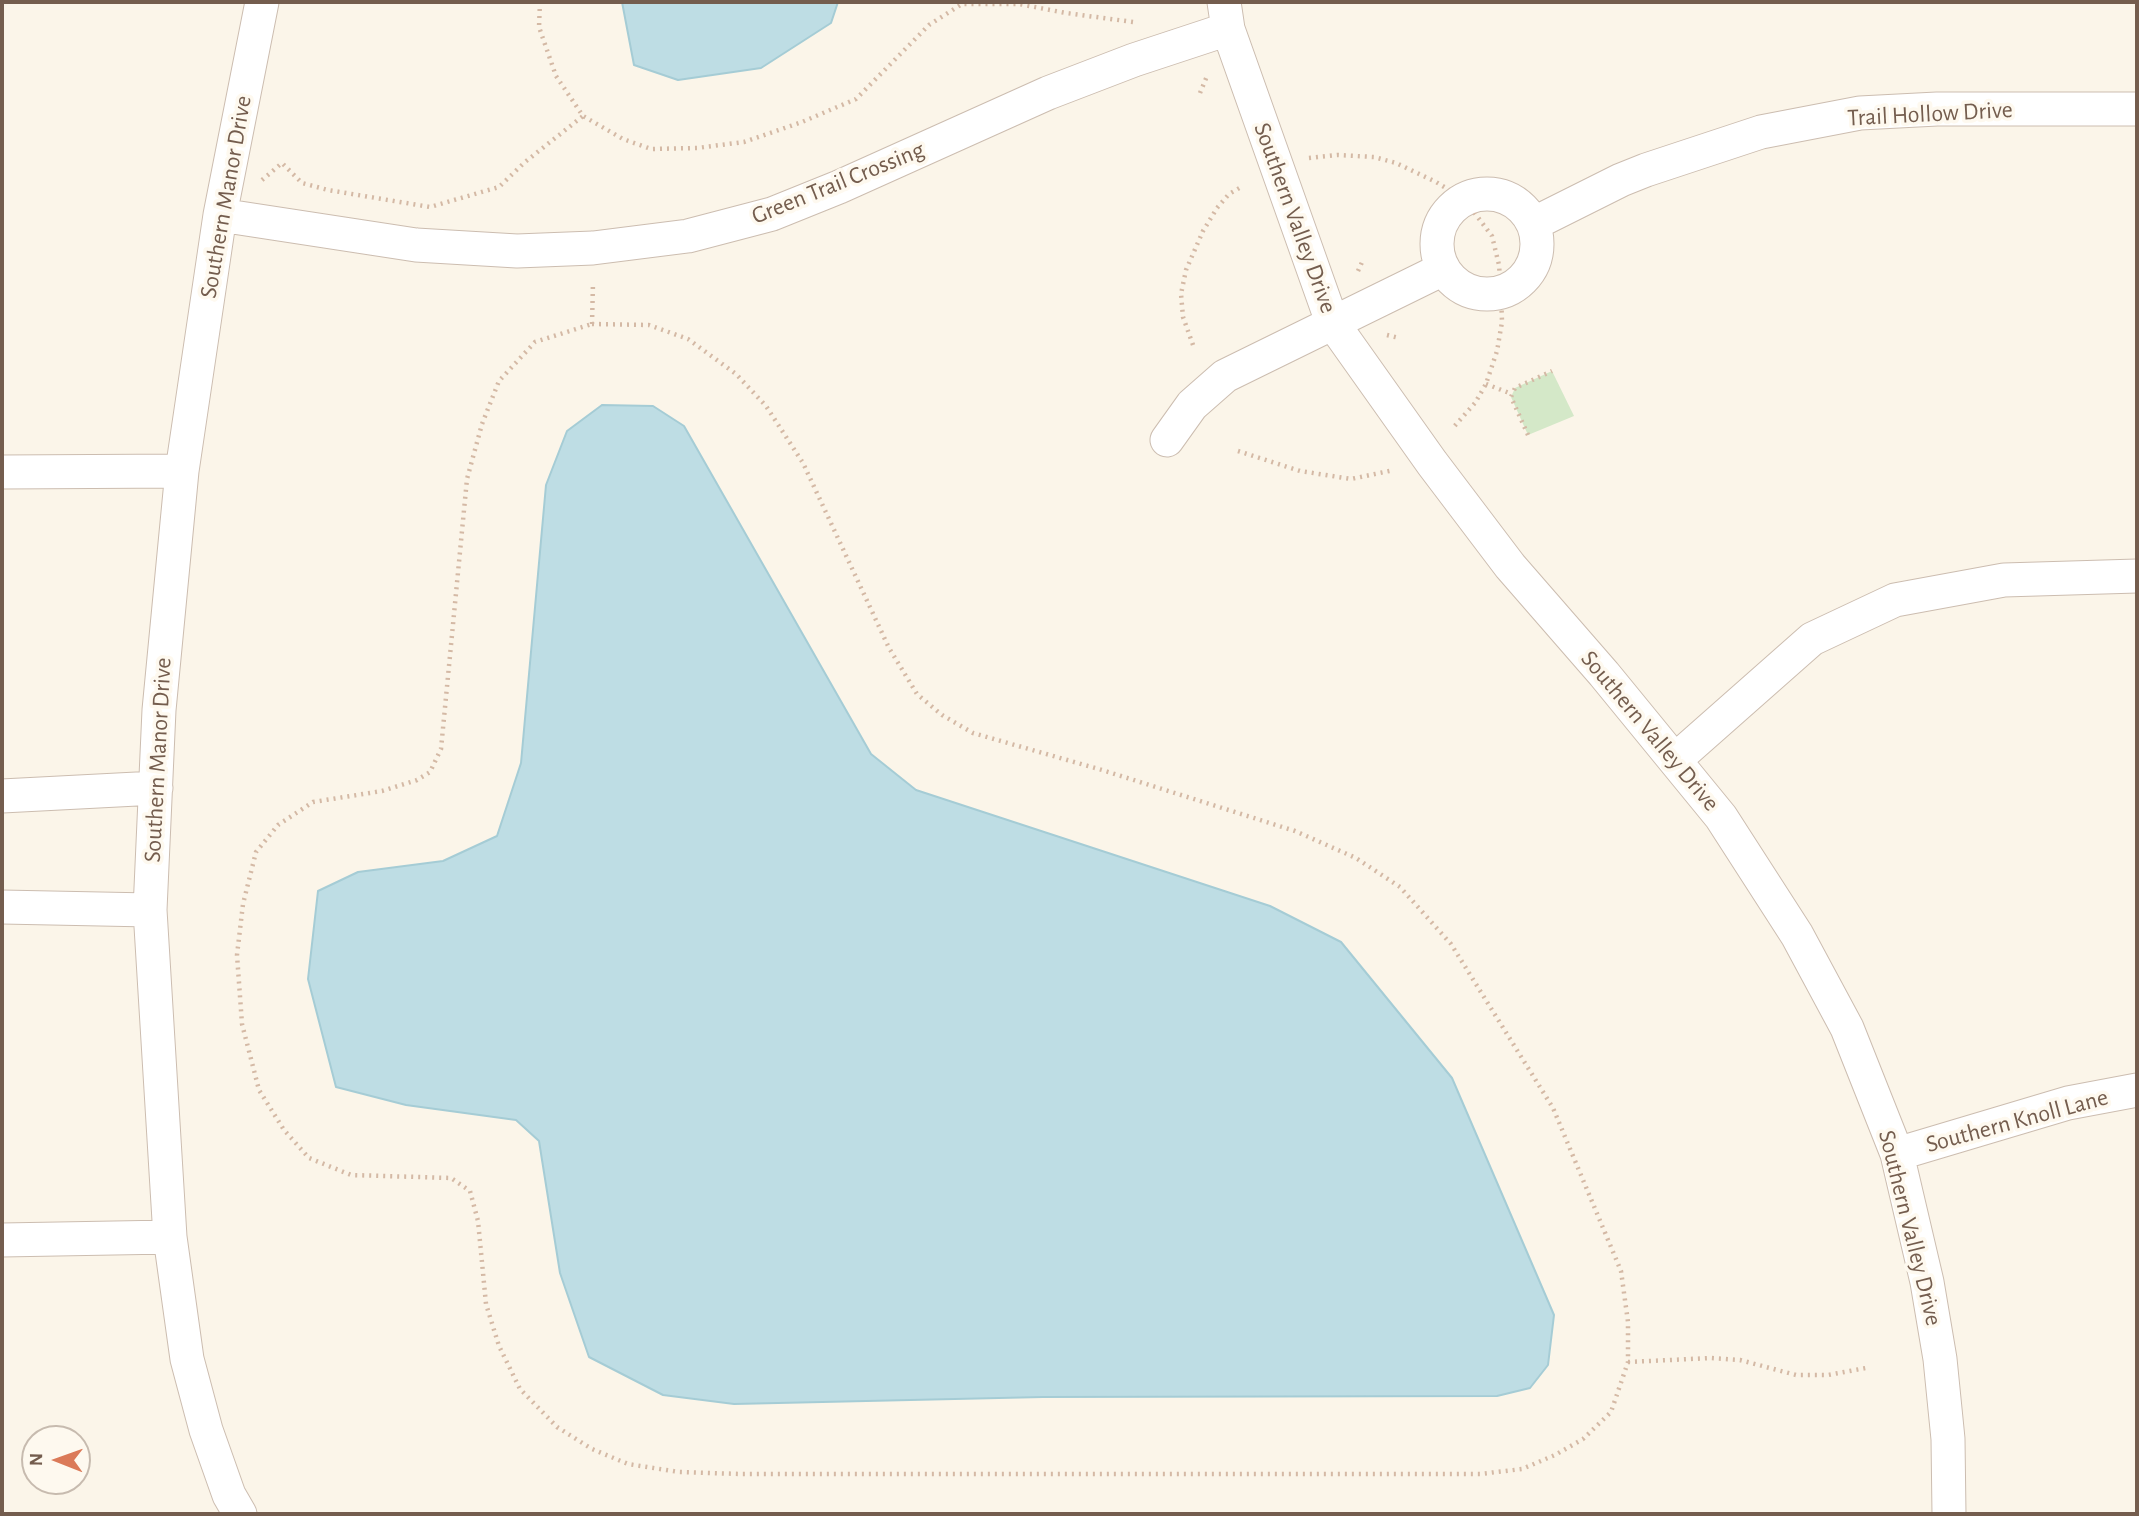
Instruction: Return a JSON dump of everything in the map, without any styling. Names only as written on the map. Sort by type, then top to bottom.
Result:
[{"type":"street","name":"Southern Manor Drive","points":[[240,1514],[229,1495],[210,1443],[187,1359],[170,1237],[150,910],[160,697],[182,471],[220,215],[260,2]]},
{"type":"street","name":"Green Trail Crossing","points":[[220,215],[416,245],[517,251],[593,248],[688,236],[772,214],[839,187],[1048,93],[1134,60],[1226,15]]},
{"type":"street","name":"Southern Valley Drive","points":[[1226,15],[1332,322],[1432,463],[1510,566],[1604,674],[1721,817],[1797,935],[1847,1028],[1897,1154],[1927,1282],[1940,1359],[1948,1439],[1949,1514]]},
{"type":"street","name":"Trail Hollow Drive","points":[[1532,224],[1646,170],[1761,132],[1860,113],[1937,109],[2137,109]]},
{"type":"street","points":[[1480,194],[1496,195],[1511,201],[1524,211],[1532,224],[1536,240],[1535,257],[1528,272],[1516,285],[1501,292],[1485,294],[1468,290],[1454,282],[1443,269],[1437,238],[1442,222],[1451,209],[1464,199],[1480,194]]},
{"type":"street","points":[[1167,440],[1192,405],[1225,376],[1443,269]]},
{"type":"street","points":[[2,472],[182,471]]},
{"type":"street","points":[[1675,760],[1812,639],[1895,600],[2004,580],[2137,576]]},
{"type":"street","points":[[2,796],[156,788]]},
{"type":"street","points":[[2,907],[150,910]]},
{"type":"street","name":"Southern Knoll Lane","points":[[1897,1154],[2068,1103],[2137,1090]]},
{"type":"street","points":[[2,1240],[170,1237]]},
{"type":"path","points":[[540,2],[539,27],[556,76],[583,116],[623,139],[651,149],[697,149],[744,142],[802,122],[856,99],[929,25],[962,3],[1019,4],[1141,22]]},
{"type":"path","points":[[261,180],[282,163],[302,183],[430,207],[499,187],[525,162],[583,116]]},
{"type":"path","points":[[1194,345],[1183,317],[1181,294],[1186,270],[1203,231],[1217,208],[1229,194],[1242,186]]},
{"type":"path","points":[[592,324],[593,281]]},
{"type":"path","points":[[592,324],[649,325],[688,339],[736,374],[766,406],[803,463],[889,648],[917,694],[942,715],[973,733],[1102,770],[1295,831],[1356,858],[1400,887],[1451,944],[1553,1108],[1621,1271],[1628,1322],[1628,1362],[1611,1412],[1583,1439],[1522,1469],[1480,1474],[678,1472],[628,1464],[592,1449],[557,1427],[520,1389],[499,1346],[486,1304],[478,1221],[470,1191],[451,1178],[351,1175],[309,1158],[284,1130],[259,1090],[242,1024],[237,955],[243,904],[256,852],[278,825],[313,802],[382,791],[416,780],[430,772],[441,749],[467,479],[482,424],[499,381],[534,342],[592,324]]},
{"type":"path","points":[[1528,435],[1512,394],[1515,388],[1552,371]]},
{"type":"path","points":[[1486,384],[1512,394]]},
{"type":"path","points":[[1238,451],[1300,471],[1351,479],[1394,470]]},
{"type":"path","points":[[1628,1362],[1711,1358],[1740,1360],[1796,1375],[1828,1375],[1866,1368]]},
{"type":"green space","points":[[1552,371],[1574,416],[1528,435],[1511,397],[1515,388]]},
{"type":"water","points":[[622,2],[838,2],[831,23],[761,68],[678,80],[634,65]]},
{"type":"water","points":[[602,405],[653,406],[684,426],[871,754],[916,790],[1270,906],[1341,942],[1452,1078],[1554,1315],[1548,1365],[1530,1388],[1497,1396],[1043,1397],[734,1404],[663,1395],[589,1357],[560,1273],[539,1141],[516,1120],[406,1105],[336,1087],[308,979],[318,891],[358,872],[443,861],[497,836],[521,763],[546,485],[567,431]]}]
